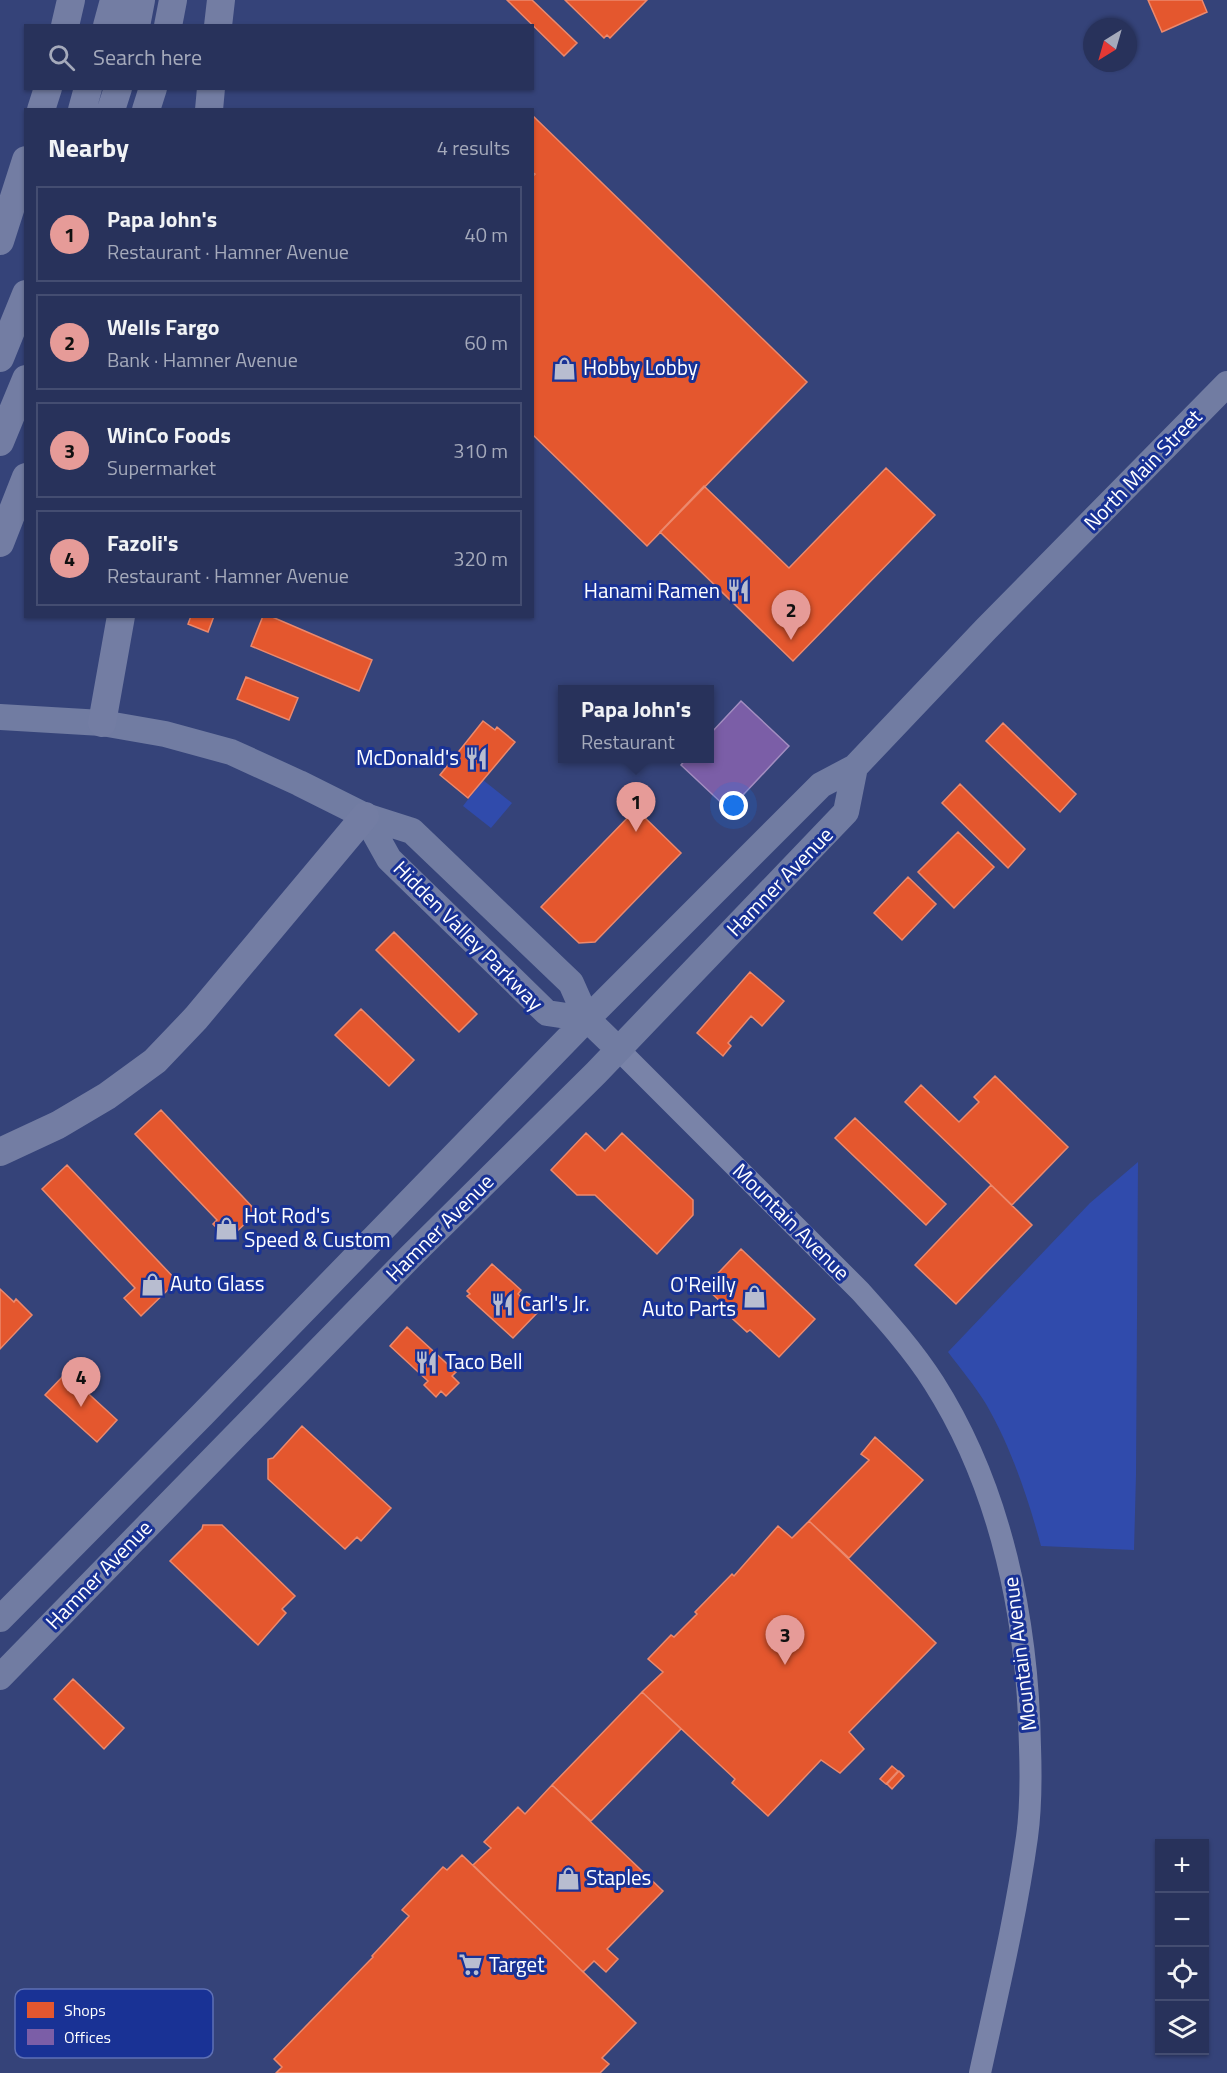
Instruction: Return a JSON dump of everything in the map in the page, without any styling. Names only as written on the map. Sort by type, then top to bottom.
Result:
[{"type":"highway","points":[[65,24],[71,0]]},
{"type":"highway","points":[[107,24],[114,0]]},
{"type":"highway","points":[[136,24],[141,0]]},
{"type":"highway","points":[[168,24],[173,0]]},
{"type":"highway","points":[[218,24],[221,0]]},
{"type":"highway","points":[[42,108],[47,90]]},
{"type":"highway","points":[[83,108],[87,90]]},
{"type":"highway","points":[[112,108],[117,90]]},
{"type":"highway","points":[[147,108],[152,90]]},
{"type":"highway","points":[[209,108],[211,90]]},
{"type":"highway","points":[[0,241],[24,166]]},
{"type":"highway","points":[[0,358],[24,299]]},
{"type":"highway","points":[[0,442],[24,384]]},
{"type":"highway","points":[[0,543],[24,482]]},
{"type":"highway","points":[[102,723],[121,618]]},
{"type":"highway","points":[[0,1152],[107,1096],[155,1061],[196,1018],[365,816]]},
{"type":"main road","name":"North Main Street","points":[[1059,555],[1227,384]]},
{"type":"main road","name":"Hamner Avenue","points":[[0,1619],[202,1415],[586,1019],[821,785],[855,767],[1059,555]]},
{"type":"main road","name":"Hidden Valley Parkway","points":[[0,717],[102,723],[165,734],[231,752],[365,816],[412,831],[571,983],[586,1019]]},
{"type":"main road","name":"Hamner Avenue","points":[[0,1677],[179,1491],[596,1073],[846,812],[855,767]]},
{"type":"main road","name":"Hidden Valley Parkway","points":[[365,816],[389,859],[546,1013],[586,1019]]},
{"type":"main road","points":[[586,1019],[618,1049]]},
{"type":"main road","name":"Mountain Avenue","points":[[618,1049],[860,1291],[897,1333],[934,1382],[966,1442],[990,1502],[1008,1562],[1020,1623],[1029,1698],[1031,1773],[1027,1836],[1002,1976],[980,2073]]},
{"type":"shaded area","points":[[483,780],[512,803],[491,828],[463,806]]},
{"type":"shaded area","points":[[1138,1162],[1134,1550],[1041,1546],[1011,1455],[995,1420],[982,1397],[948,1352],[1090,1203]]},
{"type":"building: Shops","points":[[507,0],[532,0],[577,43],[564,56],[534,24]]},
{"type":"building: Shops","points":[[565,0],[647,0],[610,38],[607,35],[604,38]]},
{"type":"building: Shops","points":[[1148,0],[1202,0],[1207,12],[1162,32]]},
{"type":"building: Shops","points":[[534,117],[807,382],[647,546],[534,436]]},
{"type":"building: Shops","points":[[886,468],[935,515],[793,661],[660,532],[704,486],[789,568]]},
{"type":"building: Shops","points":[[190,618],[213,618],[208,632],[188,624]]},
{"type":"building: Shops","points":[[262,618],[275,618],[372,660],[359,691],[251,646]]},
{"type":"building: Shops","points":[[246,677],[298,698],[289,720],[237,699]]},
{"type":"building: Shops","name":"McDonald's","points":[[483,721],[495,730],[497,727],[515,742],[468,798],[440,775]]},
{"type":"building: Shops","points":[[1003,723],[1076,794],[1060,812],[986,741]]},
{"type":"building: Shops","points":[[960,784],[1025,849],[1008,868],[942,803]]},
{"type":"building: Shops","points":[[636,809],[681,853],[595,942],[579,943],[541,907]]},
{"type":"building: Shops","points":[[958,832],[994,867],[954,908],[918,872]]},
{"type":"building: Shops","points":[[908,877],[936,904],[902,940],[874,913]]},
{"type":"building: Shops","points":[[394,932],[477,1014],[459,1032],[376,950]]},
{"type":"building: Shops","points":[[750,972],[784,1001],[762,1026],[751,1016],[728,1043],[731,1046],[723,1056],[697,1033]]},
{"type":"building: Shops","points":[[361,1009],[414,1060],[389,1086],[335,1035]]},
{"type":"building: Shops","points":[[995,1076],[1068,1147],[1012,1205],[905,1102],[921,1085],[959,1122],[979,1102],[974,1097]]},
{"type":"building: Shops","points":[[161,1110],[257,1212],[228,1240],[213,1224],[217,1220],[135,1134]]},
{"type":"building: Shops","points":[[855,1118],[946,1204],[926,1225],[835,1138]]},
{"type":"building: Shops","points":[[586,1133],[605,1151],[622,1133],[693,1200],[693,1215],[657,1254],[595,1195],[577,1195],[551,1170]]},
{"type":"building: Shops","points":[[67,1165],[177,1281],[141,1316],[124,1298],[135,1288],[42,1189]]},
{"type":"building: Shops","points":[[991,1185],[1032,1225],[956,1304],[915,1265]]},
{"type":"building: Shops","name":"O'Reilly Auto Parts","points":[[741,1249],[815,1319],[779,1357],[750,1330],[747,1332],[723,1310],[726,1307],[705,1287]]},
{"type":"building: Shops","name":"Carl's Jr.","points":[[492,1264],[521,1290],[518,1294],[538,1312],[513,1338],[467,1296],[470,1294],[467,1291]]},
{"type":"building: Shops","points":[[0,1289],[14,1302],[16,1299],[32,1315],[0,1349]]},
{"type":"building: Shops","name":"Taco Bell","points":[[407,1327],[456,1372],[452,1376],[459,1383],[446,1396],[441,1391],[436,1397],[424,1385],[428,1381],[390,1346]]},
{"type":"building: Shops","points":[[66,1373],[117,1420],[97,1442],[45,1395]]},
{"type":"building: Shops","points":[[302,1426],[391,1508],[361,1541],[357,1537],[345,1549],[268,1479],[268,1459],[273,1458]]},
{"type":"building: Shops","points":[[875,1437],[923,1480],[849,1558],[809,1521],[869,1460],[861,1454]]},
{"type":"building: Shops","points":[[809,1521],[936,1643],[849,1732],[864,1749],[840,1773],[821,1760],[768,1816],[732,1783],[735,1779],[642,1692],[663,1672],[648,1659],[671,1635],[674,1637],[697,1614],[695,1612],[732,1574],[734,1576],[778,1526],[792,1538]]},
{"type":"building: Shops","points":[[203,1525],[222,1525],[295,1596],[282,1609],[286,1613],[258,1645],[170,1561],[202,1529]]},
{"type":"building: Shops","points":[[73,1679],[124,1728],[104,1749],[54,1699]]},
{"type":"building: Shops","points":[[642,1692],[681,1729],[591,1821],[552,1785]]},
{"type":"building: Shops","points":[[892,1766],[898,1771],[886,1784],[880,1779]]},
{"type":"building: Shops","points":[[899,1771],[904,1776],[892,1789],[887,1784]]},
{"type":"building: Shops","name":"Staples","points":[[552,1785],[663,1891],[607,1949],[618,1959],[606,1972],[594,1961],[583,1972],[473,1865],[491,1848],[484,1842],[518,1807],[525,1814]]},
{"type":"building: Shops","name":"Target","points":[[462,1855],[636,2023],[602,2058],[609,2064],[600,2073],[276,2073],[282,2067],[274,2059],[373,1957],[409,1916],[402,1910],[443,1867],[447,1870]]},
{"type":"building: Offices","points":[[741,701],[789,746],[729,810],[681,765],[683,763],[714,763],[714,730]]},
{"type":"place","name":"Hobby Lobby","points":[[565,368]]},
{"type":"place","name":"Hanami Ramen","points":[[738,591]]},
{"type":"place","name":"Wells Fargo","points":[[791,640]]},
{"type":"place","name":"McDonald's","points":[[477,758]]},
{"type":"place","name":"Papa John's","points":[[636,832]]},
{"type":"place","name":"Hot Rod's Speed & Custom","points":[[226,1228]]},
{"type":"place","name":"Auto Glass","points":[[152,1284]]},
{"type":"place","name":"O'Reilly Auto Parts","points":[[754,1297]]},
{"type":"place","name":"Carl's Jr.","points":[[502,1304]]},
{"type":"place","name":"Taco Bell","points":[[427,1362]]},
{"type":"place","name":"Fazoli's","points":[[81,1407]]},
{"type":"place","name":"WinCo Foods","points":[[785,1665]]},
{"type":"place","name":"Staples","points":[[568,1878]]},
{"type":"place","name":"Target","points":[[471,1965]]}]
